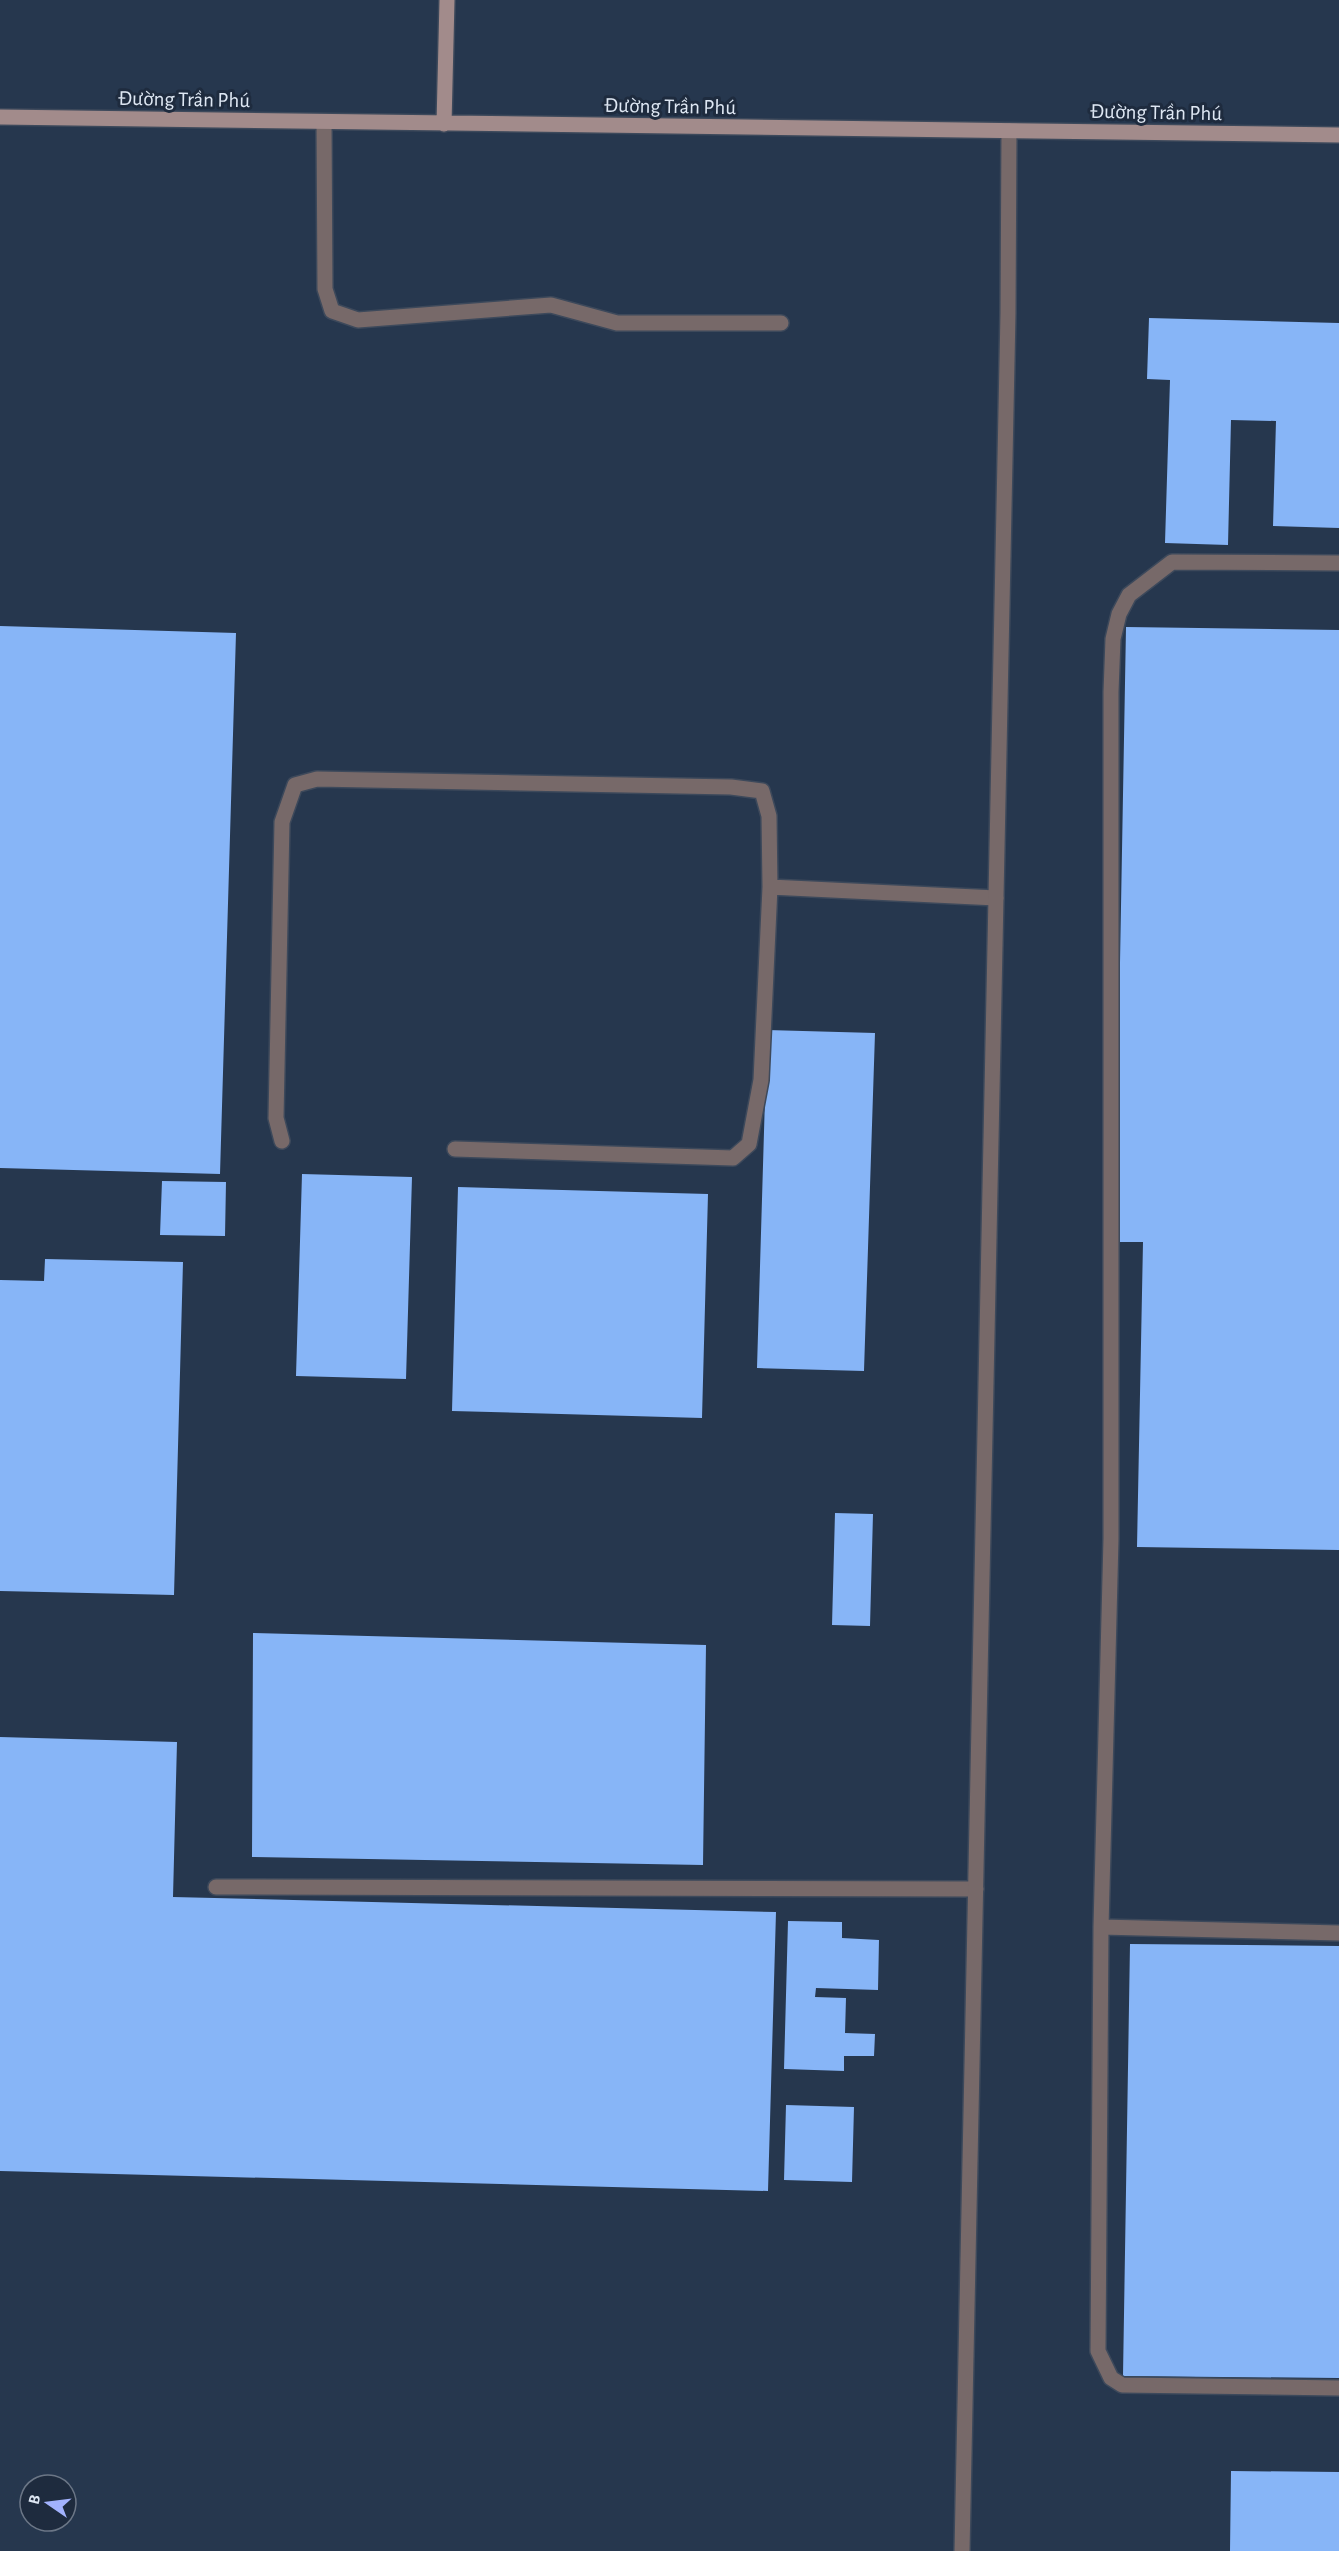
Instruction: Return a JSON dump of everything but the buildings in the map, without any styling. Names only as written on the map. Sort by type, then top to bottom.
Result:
[{"type":"main road","points":[[444,124],[447,0]]},
{"type":"main road","name":"Đường Trần Phú","points":[[0,117],[1339,135]]},
{"type":"street","points":[[324,122],[325,289],[332,310],[358,320],[551,305],[617,322],[781,323]]},
{"type":"street","points":[[962,2551],[1008,313],[1008,131]]},
{"type":"street","points":[[1339,563],[1172,562],[1129,596],[1119,614],[1113,639],[1111,692],[1111,1539],[1101,1927],[1098,2351],[1111,2378],[1122,2385],[1339,2388]]},
{"type":"street","points":[[282,1141],[276,1118],[282,822],[295,784],[317,779],[731,787],[762,791],[769,816],[770,887],[761,1080],[749,1144],[733,1158],[455,1149]]},
{"type":"street","points":[[770,887],[996,898]]},
{"type":"street","points":[[216,1887],[976,1889]]},
{"type":"street","points":[[1101,1927],[1339,1932]]},
{"type":"shaded area","points":[[0,0],[1339,0],[1339,2551],[0,2551]]}]
